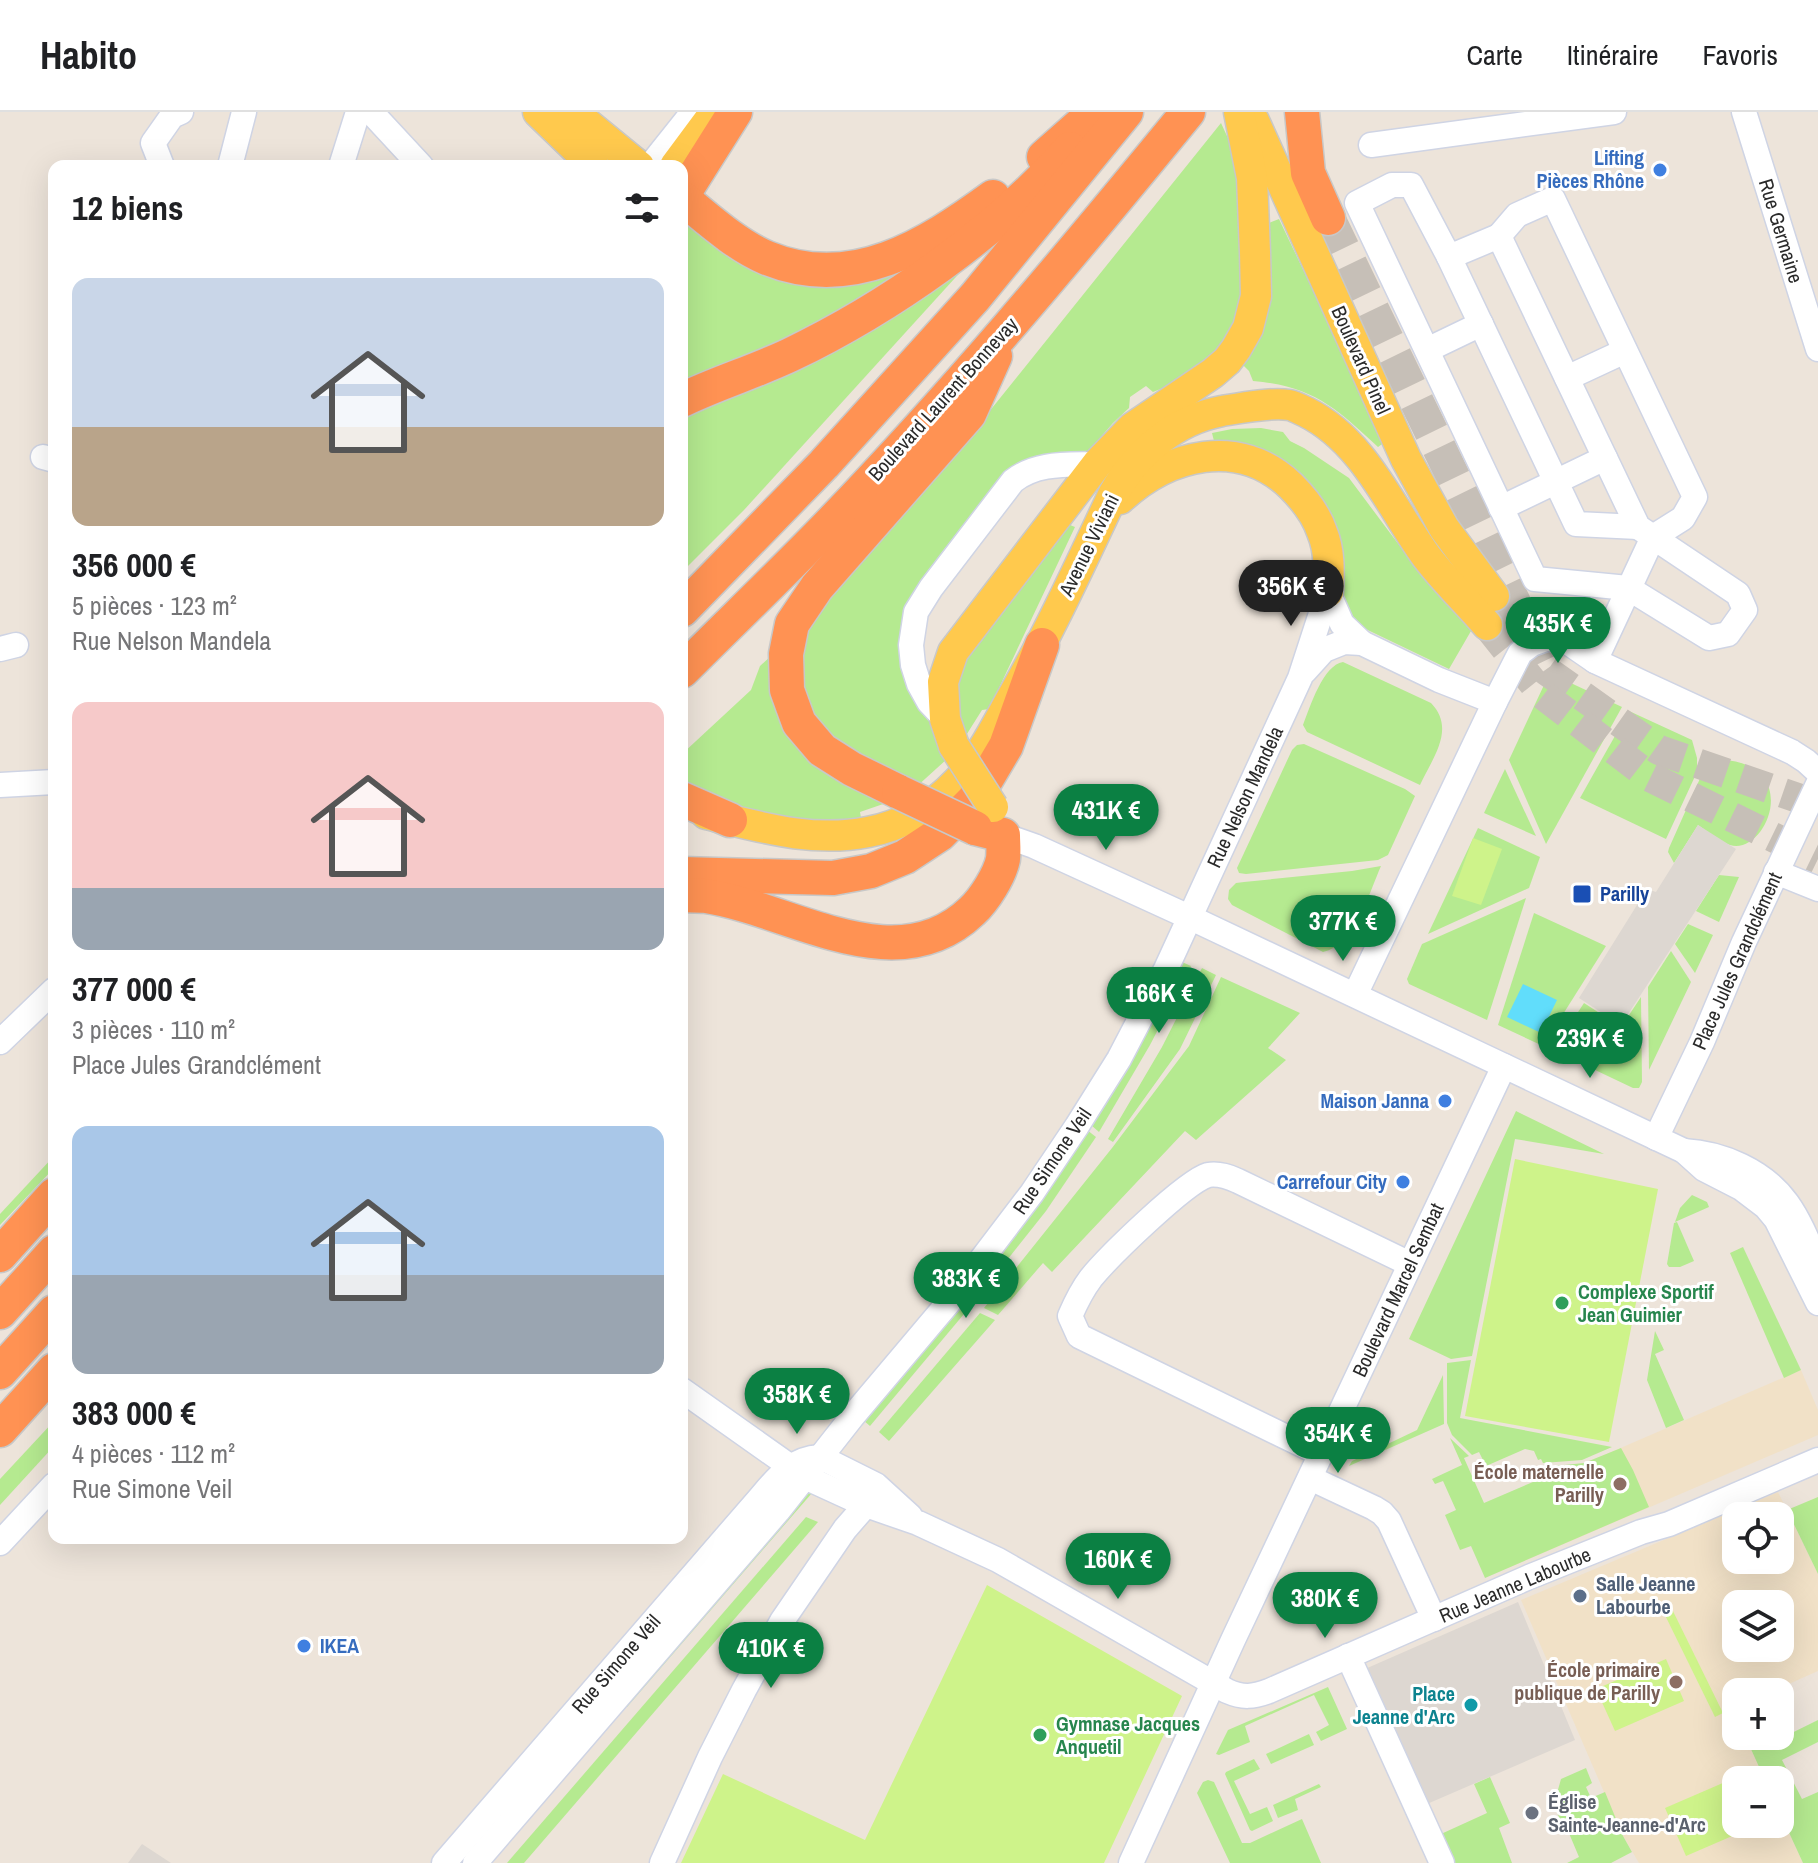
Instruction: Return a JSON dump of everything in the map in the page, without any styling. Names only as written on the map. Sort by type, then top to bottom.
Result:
[{"type":"highway","points":[[688,187],[735,112]]},
{"type":"highway","points":[[688,202],[739,241],[767,258],[797,267],[825,270],[853,268],[882,261],[922,244],[971,213],[1059,145],[1095,112]]},
{"type":"highway","points":[[688,398],[790,355],[849,324],[936,267],[1023,197],[1102,112]]},
{"type":"highway","points":[[688,604],[824,464],[975,297],[1126,112]]},
{"type":"highway","name":"Boulevard Laurent Bonnevay","points":[[688,665],[821,532],[1008,327],[1188,112]]},
{"type":"highway","points":[[1302,112],[1308,173],[1328,218]]},
{"type":"highway","points":[[688,895],[740,904],[872,942],[905,944],[942,933],[963,920],[979,905],[990,888],[1003,862],[991,823],[899,792],[822,750],[799,723],[787,690],[786,654],[792,624],[817,587],[969,414],[1008,327]]},
{"type":"highway","points":[[688,689],[821,532]]},
{"type":"highway","points":[[688,594],[739,551]]},
{"type":"highway","points":[[688,874],[833,878],[871,871],[905,857],[940,834],[974,800],[1006,746],[1042,645]]},
{"type":"highway","points":[[688,802],[730,820]]},
{"type":"highway","points":[[0,1255],[48,1202]]},
{"type":"highway","points":[[0,1312],[48,1259]]},
{"type":"highway","points":[[0,1372],[48,1319]]},
{"type":"highway","points":[[0,1430],[48,1379]]},
{"type":"main road","points":[[538,112],[588,160]]},
{"type":"main road","points":[[573,112],[632,160]]},
{"type":"main road","points":[[679,160],[715,112]]},
{"type":"main road","points":[[991,823],[950,732],[943,682],[953,652],[1097,464],[1132,428],[1227,361],[1243,337],[1254,307],[1255,252],[1252,178],[1239,112]]},
{"type":"main road","name":"Boulevard Pinel","points":[[1248,112],[1406,459],[1491,610],[1427,558],[1369,469],[1351,447],[1318,418],[1289,405]]},
{"type":"main road","points":[[1166,406],[1208,393],[1239,389],[1249,389],[1289,405]]},
{"type":"main road","name":"Avenue Viviani","points":[[688,810],[768,830],[828,837],[887,828],[923,811],[960,780],[985,745],[1042,645],[1124,476],[1153,444],[1198,417],[1245,408],[1289,405]]},
{"type":"main road","points":[[1104,514],[1140,483],[1168,467],[1208,456],[1244,460],[1285,480],[1311,509],[1326,543],[1328,592]]},
{"type":"street","points":[[160,160],[153,143],[172,116],[181,112]]},
{"type":"street","points":[[232,160],[244,112]]},
{"type":"street","points":[[343,160],[358,112]]},
{"type":"street","points":[[371,112],[415,160]]},
{"type":"street","points":[[655,160],[693,112]]},
{"type":"street","points":[[1371,145],[1448,123],[1614,112]]},
{"type":"street","name":"Rue Germaine","points":[[1744,112],[1818,349]]},
{"type":"street","points":[[1449,257],[1499,236],[1517,215],[1553,199],[1695,497],[1683,518],[1646,532],[1576,524],[1449,257],[1411,185],[1392,185],[1357,203],[1535,579],[1628,588],[1709,638],[1728,634],[1745,610],[1738,594],[1646,532],[1605,458],[1499,236]]},
{"type":"street","points":[[1427,350],[1481,324]]},
{"type":"street","points":[[1567,378],[1625,351]]},
{"type":"street","points":[[1501,508],[1605,458]]},
{"type":"street","points":[[950,732],[919,684],[913,665],[911,645],[916,612],[931,588],[1021,474],[1053,465],[1097,464]]},
{"type":"street","points":[[1595,661],[1628,588],[1646,532]]},
{"type":"street","points":[[1328,592],[1342,624],[1362,643],[1439,680],[1495,702]]},
{"type":"street","name":"Rue Nelson Mandela","points":[[1189,917],[1300,678],[1328,592]]},
{"type":"street","points":[[1355,995],[1495,702],[1520,653],[1532,644],[1546,639],[1563,639],[1595,661],[1792,752],[1818,772]]},
{"type":"street","name":"Rue Nelson Mandela","points":[[1300,678],[1324,650],[1344,642],[1362,643]]},
{"type":"street","points":[[0,785],[48,782]]},
{"type":"street","name":"Place Jules Grandclément","points":[[1656,1138],[1702,1042],[1776,872],[1808,830],[1818,784]]},
{"type":"street","points":[[991,823],[1684,1151],[1704,1169],[1741,1188],[1766,1207],[1776,1219],[1818,1303]]},
{"type":"street","points":[[1776,872],[1818,889]]},
{"type":"street","name":"Rue Simone Veil","points":[[475,1863],[768,1523],[805,1467],[949,1302],[1032,1193],[1119,1059],[1189,917]]},
{"type":"street","points":[[0,1042],[48,996]]},
{"type":"street","name":"Boulevard Marcel Sembat","points":[[1131,1863],[1504,1066]]},
{"type":"street","points":[[1684,1151],[1712,1154],[1725,1159],[1757,1174],[1773,1187],[1788,1204],[1818,1265]]},
{"type":"street","points":[[1321,1454],[1079,1336],[1070,1316],[1080,1294],[1134,1234],[1195,1181],[1212,1174],[1225,1176],[1244,1172],[1410,1264]]},
{"type":"street","points":[[688,1381],[713,1412]]},
{"type":"street","points":[[688,1394],[749,1438],[805,1467],[866,1505],[918,1523]]},
{"type":"street","points":[[749,1438],[761,1470],[759,1499]]},
{"type":"street","name":"Rue Jeanne Labourbe","points":[[918,1523],[998,1560],[1214,1684],[1238,1696],[1255,1697],[1462,1607],[1818,1460]]},
{"type":"street","points":[[805,1467],[876,1485],[918,1523]]},
{"type":"street","name":"Rue Simone Veil","points":[[444,1863],[759,1499],[805,1467]]},
{"type":"street","points":[[1310,1478],[1374,1508],[1389,1521],[1434,1619]]},
{"type":"street","points":[[0,1543],[48,1491]]},
{"type":"street","points":[[662,1863],[710,1757],[782,1621],[845,1529],[866,1505]]},
{"type":"street","points":[[1348,1656],[1442,1863]]},
{"type":"shaded area","points":[[1698,825],[1736,849],[1621,1025],[1579,998],[1647,889],[1656,892]]},
{"type":"shaded area","name":"École maternelle Parilly","points":[[1801,1370],[1818,1410],[1818,1435],[1508,1568],[1482,1508]]},
{"type":"shaded area","name":"École primaire publique de Parilly","points":[[1778,1492],[1783,1502],[1754,1502]]},
{"type":"shaded area","name":"École primaire publique de Parilly","points":[[1722,1516],[1722,1574],[1794,1574],[1794,1525],[1818,1574],[1818,1671],[1794,1682],[1794,1678],[1722,1678],[1722,1750],[1751,1750],[1759,1766],[1722,1766],[1722,1838],[1792,1838],[1803,1863],[1639,1863],[1623,1836],[1521,1600]]},
{"type":"shaded area","name":"Place Jeanne d'Arc","points":[[1518,1602],[1575,1740],[1427,1804],[1365,1669]]},
{"type":"shaded area","points":[[142,1844],[171,1863],[128,1863]]},
{"type":"green space","points":[[1221,123],[1241,173],[1242,310],[1215,359],[1168,386],[1153,392],[1146,386],[1130,397],[1129,408],[1085,455],[1053,458],[963,525],[920,581],[912,601],[907,685],[947,759],[915,788],[828,735],[807,708],[798,647],[809,621],[943,469]]},
{"type":"green space","points":[[1279,219],[1385,442],[1378,447],[1322,401],[1292,388],[1253,381],[1243,365],[1262,329],[1266,313],[1270,280],[1269,223]]},
{"type":"green space","points":[[688,225],[710,241],[907,265],[909,270],[800,335],[688,383]]},
{"type":"green space","points":[[965,267],[744,510],[688,566],[688,406]]},
{"type":"green space","points":[[1261,428],[1283,432],[1290,441],[1349,478],[1411,561],[1471,631],[1449,669],[1351,622],[1343,601],[1342,562],[1336,531],[1215,445],[1212,433]]},
{"type":"green space","points":[[1070,525],[1075,527],[989,709],[982,710],[965,737],[952,707],[962,668],[968,656]]},
{"type":"green space","points":[[772,655],[771,669],[889,802],[860,812],[861,818],[815,820],[748,810],[688,792],[688,748],[751,690],[760,666]]},
{"type":"green space","points":[[1343,662],[1431,703],[1438,713],[1442,723],[1440,743],[1420,785],[1307,732],[1303,725],[1318,688],[1329,671]]},
{"type":"green space","points":[[1551,677],[1558,677],[1622,707],[1546,844],[1509,760],[1544,685]]},
{"type":"green space","points":[[1629,711],[1692,740],[1697,772],[1666,839],[1580,798]]},
{"type":"green space","points":[[1304,744],[1415,796],[1388,855],[1378,860],[1239,873],[1237,868],[1292,750]]},
{"type":"green space","points":[[1726,760],[1750,766],[1764,778],[1770,793],[1770,810],[1764,825],[1755,837],[1743,845],[1730,845],[1698,825],[1674,863],[1669,848],[1702,774],[1716,763]]},
{"type":"green space","points":[[1505,769],[1536,836],[1484,813]]},
{"type":"green space","points":[[1478,828],[1540,857],[1529,888],[1428,934]]},
{"type":"green space","points":[[1473,838],[1502,849],[1481,905],[1452,896]]},
{"type":"green space","points":[[1381,866],[1352,929],[1334,947],[1323,952],[1232,905],[1228,899],[1229,890],[1236,883]]},
{"type":"green space","points":[[1719,875],[1739,877],[1719,922],[1696,911]]},
{"type":"green space","points":[[1526,898],[1487,1020],[1409,984],[1407,979],[1422,944]]},
{"type":"green space","points":[[1534,913],[1606,946],[1543,1046],[1498,1025]]},
{"type":"green space","points":[[1688,924],[1713,935],[1695,973],[1675,944]]},
{"type":"green space","points":[[1671,951],[1691,982],[1649,1070],[1648,987]]},
{"type":"green space","points":[[1182,962],[1191,966],[1150,1045],[1099,1132],[1091,1125]]},
{"type":"green space","points":[[1202,968],[1216,975],[1180,1049],[1113,1142],[1108,1139],[1162,1047]]},
{"type":"green space","points":[[1221,977],[1300,1013],[1268,1048],[1286,1060],[1196,1140],[1185,1131],[1052,1272],[1043,1263],[998,1315],[984,1308],[1189,1046]]},
{"type":"green space","points":[[1641,997],[1642,1082],[1639,1088],[1633,1088],[1553,1050],[1584,1003],[1621,1027]]},
{"type":"green space","points":[[1516,1111],[1604,1154],[1515,1139],[1472,1356],[1451,1359],[1409,1339]]},
{"type":"green space","points":[[1087,1130],[1096,1137],[1046,1211],[973,1303],[965,1299]]},
{"type":"green space","name":"Complexe Sportif Jean Guimier","points":[[1515,1159],[1658,1189],[1609,1442],[1465,1416]]},
{"type":"green space","points":[[48,1162],[48,1174],[0,1225],[0,1214]]},
{"type":"green space","points":[[1692,1195],[1707,1202],[1709,1207],[1675,1222],[1680,1208]]},
{"type":"green space","points":[[1677,1222],[1694,1261],[1680,1267],[1669,1267],[1674,1223]]},
{"type":"green space","points":[[1743,1247],[1801,1370],[1784,1378],[1730,1253]]},
{"type":"green space","points":[[961,1304],[969,1308],[870,1426],[863,1420]]},
{"type":"green space","points":[[980,1313],[995,1320],[889,1441],[879,1432]]},
{"type":"green space","points":[[1655,1331],[1664,1350],[1655,1354],[1684,1420],[1666,1428],[1647,1380]]},
{"type":"green space","points":[[1471,1360],[1460,1418],[1612,1447],[1582,1460],[1543,1463],[1534,1451],[1525,1449],[1486,1466],[1479,1452],[1472,1455],[1452,1435],[1447,1423],[1447,1363]]},
{"type":"green space","points":[[1443,1375],[1444,1424],[1349,1466],[1352,1461],[1417,1430]]},
{"type":"green space","points":[[48,1427],[48,1453],[0,1505],[0,1479]]},
{"type":"green space","points":[[1450,1438],[1469,1456],[1464,1458],[1484,1503],[1540,1479],[1535,1468],[1584,1463],[1621,1448],[1649,1507],[1485,1578],[1471,1546],[1460,1550],[1445,1515],[1456,1510],[1443,1481],[1435,1484],[1432,1479],[1462,1465]]},
{"type":"green space","points":[[805,1493],[812,1493],[627,1707],[620,1702]]},
{"type":"green space","points":[[1818,1497],[1818,1574],[1794,1524],[1794,1507]]},
{"type":"green space","points":[[806,1517],[818,1522],[524,1863],[507,1863]]},
{"type":"green space","name":"Gymnase Jacques Anquetil","points":[[987,1585],[1182,1696],[1104,1863],[681,1863],[723,1774],[865,1840]]},
{"type":"green space","points":[[1669,1603],[1722,1714],[1715,1717],[1661,1607]]},
{"type":"green space","points":[[1666,1659],[1684,1701],[1615,1731],[1596,1689]]},
{"type":"green space","points":[[1328,1687],[1347,1729],[1321,1741],[1316,1732],[1329,1725],[1314,1695],[1245,1726],[1250,1742],[1216,1754],[1228,1730]]},
{"type":"green space","points":[[1818,1720],[1818,1742],[1782,1760],[1785,1766],[1759,1766],[1751,1750],[1794,1750],[1794,1732]]},
{"type":"green space","points":[[1309,1734],[1314,1745],[1271,1764],[1266,1754]]},
{"type":"green space","points":[[1254,1759],[1260,1769],[1234,1781],[1250,1814],[1267,1807],[1273,1821],[1252,1831],[1225,1774]]},
{"type":"green space","points":[[1586,1768],[1592,1783],[1586,1787],[1591,1798],[1605,1792],[1632,1852],[1611,1863],[1567,1863],[1579,1857],[1554,1804],[1561,1779]]},
{"type":"green space","points":[[1490,1777],[1510,1823],[1499,1828],[1512,1863],[1454,1863],[1441,1834],[1487,1813],[1474,1784]]},
{"type":"green space","points":[[1203,1782],[1214,1782],[1242,1843],[1250,1843],[1302,1819],[1321,1863],[1230,1863],[1197,1793]]},
{"type":"green space","points":[[1722,1783],[1722,1838],[1728,1838],[1686,1856],[1665,1808]]},
{"type":"green space","points":[[1794,1783],[1802,1799],[1818,1792],[1818,1863],[1803,1863],[1792,1838],[1794,1838]]},
{"type":"green space","points":[[1319,1784],[1321,1787],[1295,1799],[1298,1810],[1278,1818],[1273,1805]]},
{"type":"water","points":[[1523,984],[1557,1000],[1541,1033],[1507,1017]]},
{"type":"tunnel","points":[[1328,218],[1547,671]]},
{"type":"tunnel","points":[[1494,596],[1547,671],[1659,750],[1818,805]]},
{"type":"tunnel","points":[[1487,625],[1542,694],[1650,777],[1818,859]]},
{"type":"place","name":"Lifting Pièces Rhône","points":[[1660,170]]},
{"type":"place","name":"Parilly","points":[[1582,894]]},
{"type":"place","name":"Maison Janna","points":[[1445,1101]]},
{"type":"place","name":"Carrefour City","points":[[1403,1182]]},
{"type":"place","name":"Complexe Sportif Jean Guimier","points":[[1562,1303]]},
{"type":"place","name":"École maternelle Parilly","points":[[1620,1484]]},
{"type":"place","name":"Salle Jeanne Labourbe","points":[[1580,1596]]},
{"type":"place","name":"IKEA","points":[[304,1646]]},
{"type":"place","name":"École primaire publique de Parilly","points":[[1676,1682]]},
{"type":"place","name":"Place Jeanne d'Arc","points":[[1471,1705]]},
{"type":"place","name":"Gymnase Jacques Anquetil","points":[[1040,1735]]},
{"type":"place","name":"Église Sainte-Jeanne-d'Arc","points":[[1532,1813]]}]
